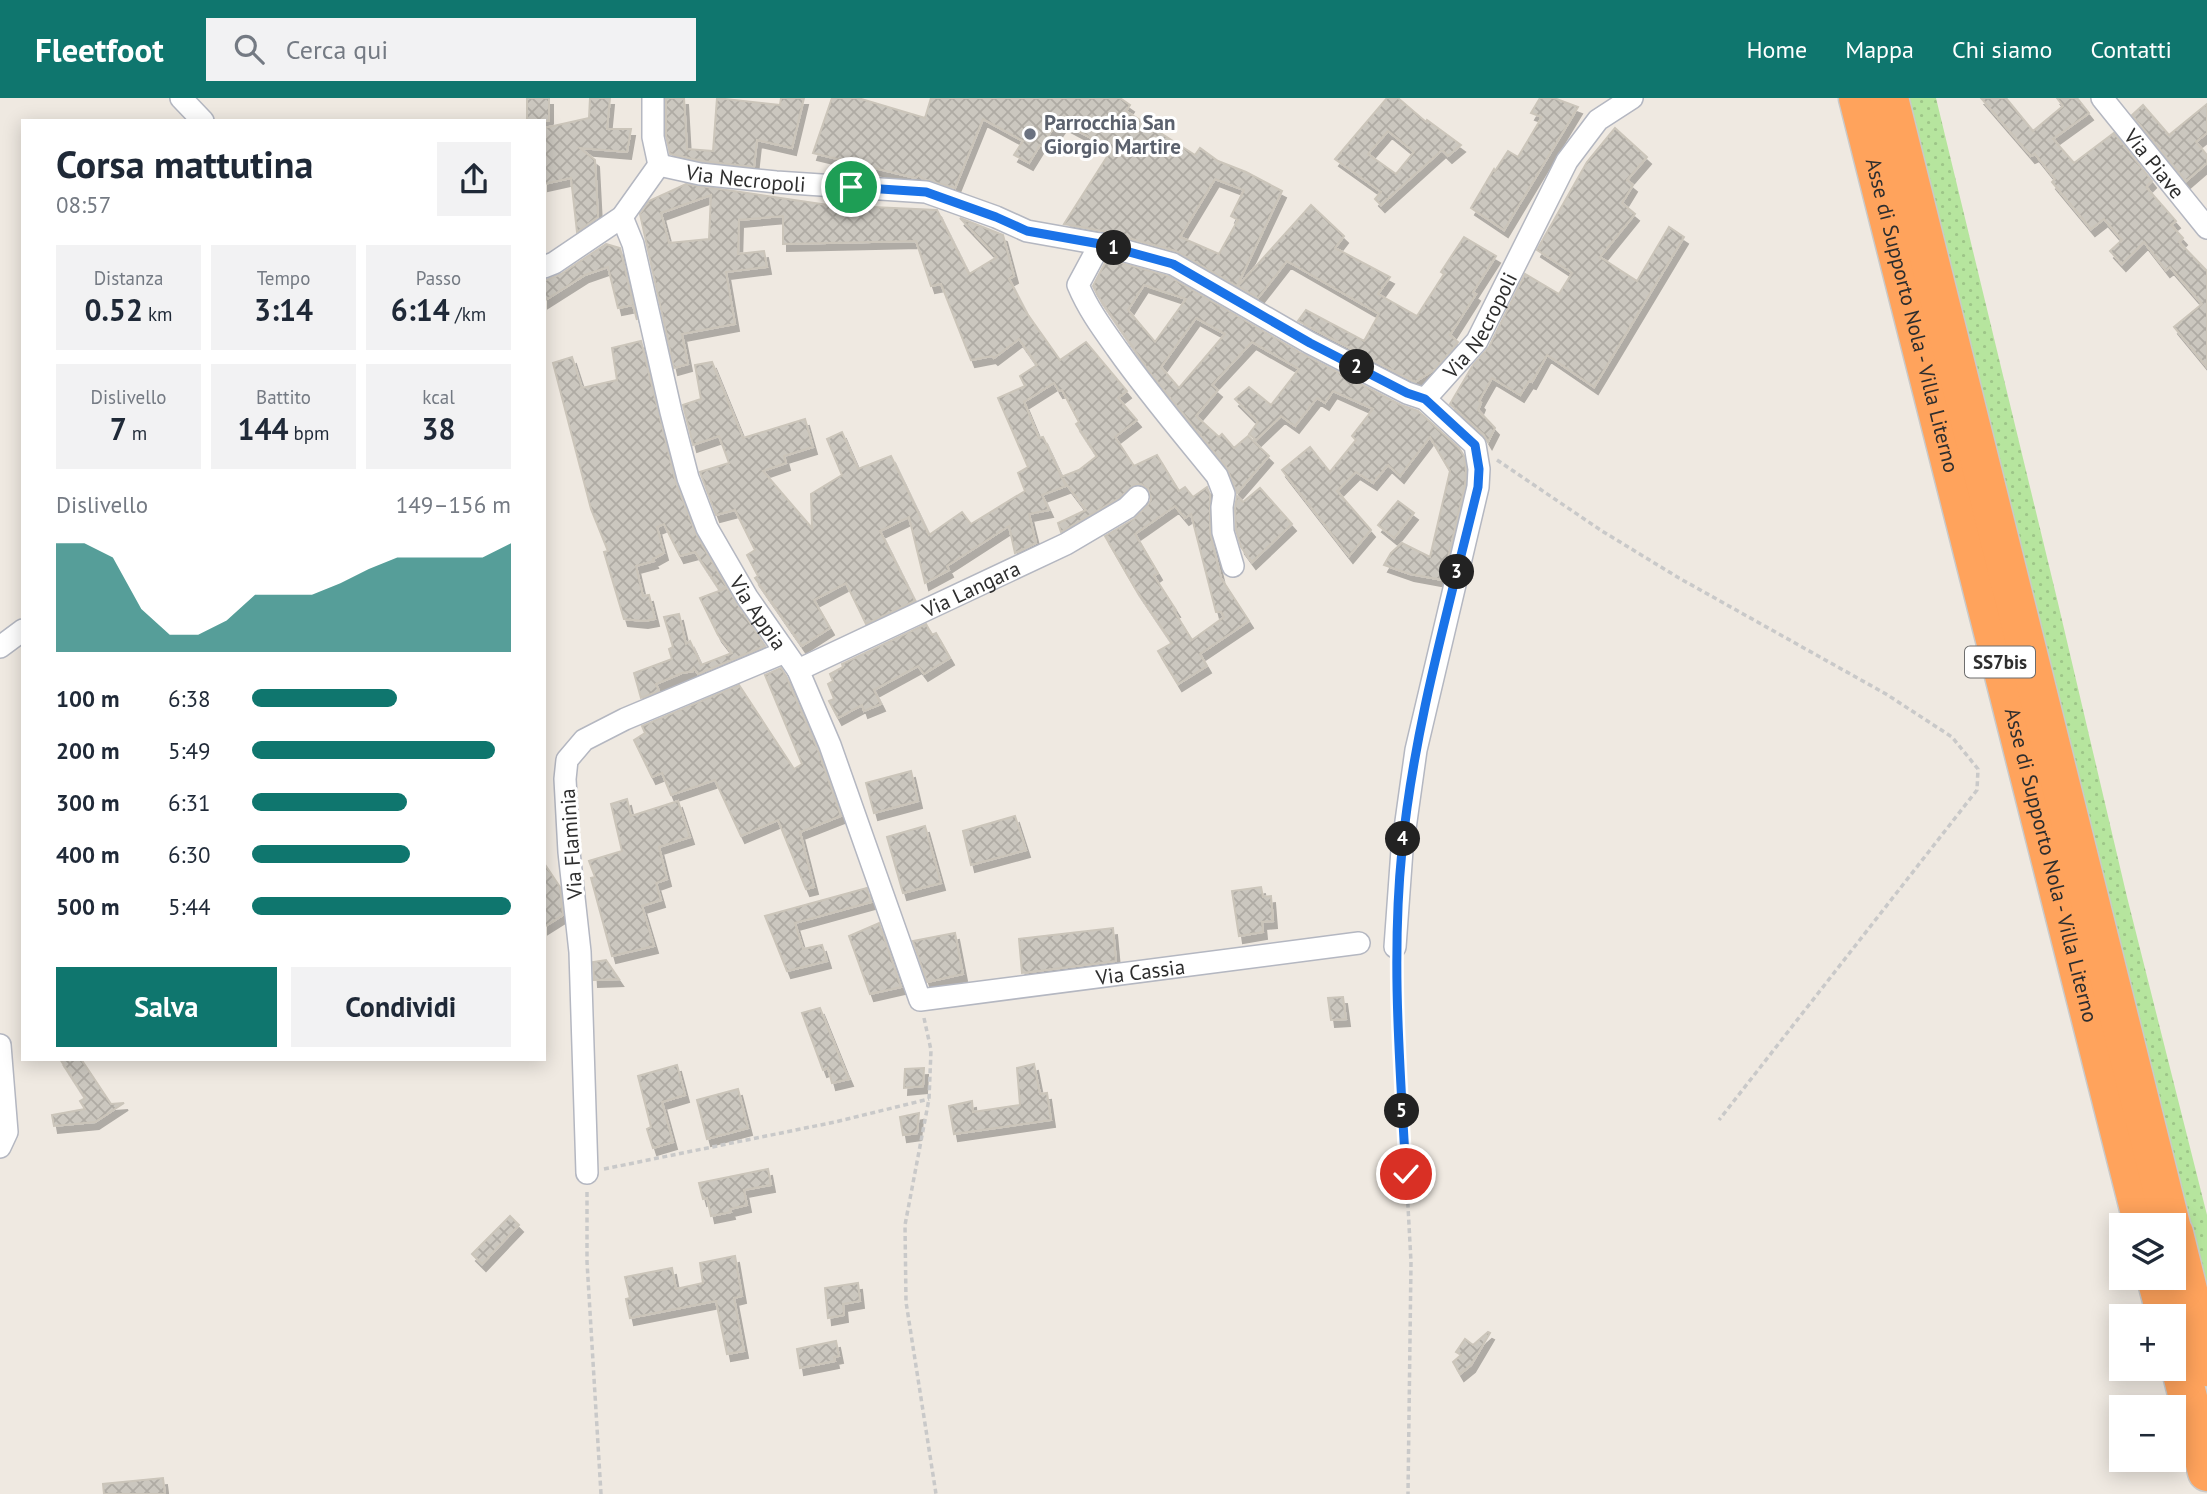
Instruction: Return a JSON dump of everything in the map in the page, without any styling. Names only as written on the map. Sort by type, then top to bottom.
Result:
[{"type":"highway","name":"Asse di Supporto Nola - Villa Literno","points":[[1858,98],[2140,1213]]},
{"type":"highway","name":"Asse di Supporto Nola - Villa Literno","points":[[1889,98],[2169,1213]]},
{"type":"highway","points":[[2180,1290],[2202,1494]]},
{"type":"highway","points":[[2188,1363],[2207,1472]]},
{"type":"street","points":[[181,98],[202,119]]},
{"type":"street","points":[[546,266],[622,217],[659,165],[653,137],[653,98]]},
{"type":"street","points":[[1598,120],[1599,98]]},
{"type":"street","name":"Via Necropoli","points":[[659,165],[700,174],[776,182],[926,192],[1027,231],[1100,244],[1173,264],[1310,343],[1407,393],[1425,399],[1477,341],[1567,161],[1598,120],[1632,98]]},
{"type":"street","name":"Via Piave","points":[[2102,98],[2207,228]]},
{"type":"street","name":"Via Appia","points":[[622,217],[633,244],[688,478],[707,528],[747,597],[798,670],[830,745],[920,1000]]},
{"type":"street","points":[[1100,244],[1078,285],[1089,309],[1135,375],[1216,476],[1224,494],[1223,532],[1233,566]]},
{"type":"street","points":[[1395,947],[1402,850],[1416,750],[1478,487],[1479,469],[1475,445],[1425,399]]},
{"type":"street","name":"Via Langara","points":[[798,670],[1066,544],[1127,508],[1138,497]]},
{"type":"street","points":[[0,647],[21,631]]},
{"type":"street","name":"Via Flaminia","points":[[587,1173],[580,952],[569,852],[565,779],[567,760],[584,740],[625,719],[785,652]]},
{"type":"street","name":"Via Cassia","points":[[920,1000],[1359,943]]},
{"type":"street","points":[[0,1045],[7,1132],[0,1147]]},
{"type":"path","points":[[1475,445],[1624,545],[1886,694],[1952,737],[1978,769],[1977,790],[1719,1120]]},
{"type":"path","points":[[1395,947],[1410,1262],[1408,1494]]},
{"type":"path","points":[[920,1000],[931,1050],[929,1098],[905,1225],[906,1302],[936,1494]]},
{"type":"path","points":[[601,1494],[587,1262],[587,1173],[835,1122],[929,1098]]},
{"type":"green space","points":[[1904,98],[1936,98],[2127,897],[2207,1215],[2207,1310],[2186,1226],[2186,1213],[2183,1213]]},
{"type":"building","points":[[527,98],[549,98],[549,121],[527,119]]},
{"type":"building","points":[[590,98],[610,98],[607,129],[631,129],[627,152],[580,148],[595,160],[598,217],[577,232],[571,178],[546,184],[546,128],[589,118]]},
{"type":"building","points":[[666,98],[684,98],[687,149],[713,151],[717,98],[780,105],[781,98],[804,98],[792,148],[757,140],[754,167],[670,154],[666,136]]},
{"type":"building","points":[[832,98],[858,98],[925,118],[931,98],[1120,98],[1130,105],[1126,111],[1195,155],[1200,148],[1218,161],[1282,191],[1237,286],[1176,251],[1103,231],[1064,224],[1112,149],[1063,123],[1058,130],[1053,128],[1029,163],[1014,155],[1023,141],[983,119],[955,188],[923,179],[919,175],[915,178],[813,153]],"holes":[[[1215,179],[1244,190],[1231,216],[1238,220],[1219,254],[1180,237]]]},
{"type":"building","points":[[1387,98],[1398,98],[1426,122],[1427,120],[1461,145],[1448,156],[1442,150],[1381,205],[1375,199],[1381,192],[1335,159]],"holes":[[[1388,131],[1414,152],[1396,174],[1368,154]]]},
{"type":"building","points":[[1540,98],[1554,98],[1578,107],[1504,230],[1471,208],[1508,151],[1518,157],[1542,117],[1531,113]]},
{"type":"building","points":[[1981,98],[2006,98],[2033,131],[2063,106],[2057,98],[2077,98],[2089,113],[2053,139],[2074,163],[2114,133],[2152,181],[2146,187],[2176,221],[2171,225],[2183,238],[2179,242],[2207,271],[2207,367],[2174,327],[2202,304],[2170,267],[2166,270],[2144,242],[2122,264],[2110,251],[2122,240],[2104,219],[2091,229],[2052,182],[2055,179],[2035,154],[2031,156]]},
{"type":"building","points":[[2207,104],[2207,133],[2196,142],[2207,155],[2207,163],[2186,181],[2132,115],[2143,105],[2169,135]]},
{"type":"building","points":[[1615,128],[1647,157],[1627,180],[1633,185],[1622,203],[1635,214],[1600,257],[1637,281],[1669,227],[1684,237],[1594,387],[1547,355],[1532,382],[1529,381],[1520,395],[1492,378],[1479,401],[1481,403],[1478,410],[1495,428],[1488,442],[1484,435],[1450,404],[1473,365],[1489,347],[1525,274],[1559,294],[1572,273],[1537,250],[1587,162]]},
{"type":"building","points":[[686,184],[828,205],[937,210],[969,274],[997,257],[960,218],[1003,235],[1014,276],[1009,279],[1026,312],[1060,360],[1086,342],[1127,391],[1118,398],[1137,420],[1115,437],[1134,466],[1157,455],[1179,491],[1185,487],[1193,497],[1207,487],[1210,495],[1210,533],[1221,578],[1249,621],[1200,654],[1207,666],[1178,684],[1158,651],[1172,643],[1135,588],[1105,536],[1134,519],[1147,506],[1151,500],[1148,488],[1141,484],[1134,485],[1119,498],[1061,532],[1058,523],[1086,510],[1063,480],[1066,486],[1042,495],[1049,510],[1029,514],[1036,543],[1015,553],[1009,526],[947,566],[949,570],[925,583],[909,517],[880,531],[915,601],[866,624],[846,583],[814,600],[830,628],[802,646],[755,578],[758,576],[747,555],[755,550],[735,510],[716,515],[700,472],[729,463],[719,436],[693,445],[683,405],[701,399],[695,365],[712,362],[743,438],[805,419],[813,447],[784,456],[786,463],[763,471],[812,528],[811,494],[842,475],[827,439],[842,432],[858,469],[891,456],[929,535],[962,512],[971,524],[1025,491],[1018,473],[1028,467],[998,398],[1025,386],[1020,376],[1037,365],[1019,339],[994,358],[992,356],[971,360],[941,284],[931,286],[916,241],[783,244],[783,216],[739,220],[738,254],[764,251],[767,267],[726,272],[735,324],[682,334],[688,364],[674,368],[640,214],[649,201]],"holes":[[[711,195],[709,239],[669,243],[661,213]],[[1054,383],[1059,391],[1062,390],[1079,422],[1076,424],[1097,456],[1079,470],[1062,477],[1043,437],[1039,438],[1024,402]],[[1175,506],[1185,518],[1191,514],[1216,612],[1221,612],[1224,617],[1192,640],[1154,576],[1158,573],[1135,534]]]},
{"type":"building","points":[[1311,205],[1344,236],[1335,248],[1390,277],[1378,294],[1417,316],[1464,237],[1496,256],[1450,335],[1458,342],[1435,369],[1415,382],[1298,321],[1306,310],[1364,341],[1379,314],[1287,261],[1258,298],[1238,286]]},
{"type":"building","points":[[606,244],[620,248],[637,320],[633,305],[618,308],[608,267],[585,275],[546,300],[546,280],[561,274]]},
{"type":"building","points":[[1107,259],[1168,276],[1303,354],[1401,405],[1418,411],[1459,448],[1464,456],[1465,485],[1443,580],[1410,574],[1384,565],[1391,553],[1402,543],[1430,557],[1450,471],[1430,437],[1400,476],[1388,465],[1373,483],[1356,472],[1337,491],[1371,530],[1349,556],[1282,470],[1310,447],[1330,472],[1356,440],[1352,436],[1373,409],[1333,391],[1325,403],[1317,398],[1295,426],[1281,416],[1256,440],[1249,434],[1258,422],[1235,399],[1249,387],[1271,405],[1299,369],[1252,342],[1212,385],[1218,390],[1196,416],[1219,437],[1222,434],[1234,448],[1248,436],[1269,456],[1237,493],[1227,468],[1151,374],[1093,286]],"holes":[[[1144,285],[1186,299],[1155,342],[1128,310]],[[1196,318],[1225,334],[1179,388],[1161,367]]]},
{"type":"building","points":[[641,341],[676,483],[696,534],[726,586],[720,590],[695,552],[680,556],[664,524],[657,527],[664,553],[653,559],[654,561],[636,566],[643,596],[649,595],[655,619],[644,621],[624,619],[604,552],[608,551],[591,509],[553,363],[572,357],[582,388],[617,380],[612,348]]},
{"type":"building","points":[[1260,488],[1292,524],[1252,562],[1241,547],[1236,530],[1235,508],[1237,496],[1243,502]]},
{"type":"building","points":[[1398,501],[1414,513],[1394,538],[1378,525]]},
{"type":"building","points":[[727,588],[765,646],[698,674],[694,668],[693,671],[682,673],[656,684],[659,691],[641,698],[634,673],[672,659],[669,649],[673,647],[664,617],[679,614],[686,644],[690,641],[701,665],[732,653],[718,635],[700,598]]},
{"type":"building","points":[[926,624],[932,635],[936,633],[950,658],[924,674],[918,666],[874,690],[881,704],[864,711],[862,705],[838,718],[829,701],[834,699],[828,684],[833,681],[830,674],[843,667],[842,664]]},
{"type":"building","points":[[781,668],[818,750],[841,816],[800,832],[814,887],[806,889],[778,820],[741,836],[715,780],[671,795],[662,773],[652,777],[634,740],[645,733],[642,726],[739,685],[794,769],[802,764],[765,675]]},
{"type":"building","points":[[911,771],[918,801],[874,813],[866,783]]},
{"type":"building","points":[[627,799],[631,816],[678,801],[690,837],[659,847],[667,879],[656,883],[661,900],[642,906],[654,946],[612,956],[589,861],[622,851],[611,804]]},
{"type":"building","points":[[1015,816],[1026,850],[971,865],[963,831]]},
{"type":"building","points":[[925,826],[941,883],[903,893],[887,837]]},
{"type":"building","points":[[546,866],[560,887],[563,915],[546,926]]},
{"type":"building","points":[[1261,887],[1263,897],[1271,896],[1273,921],[1262,922],[1263,932],[1239,936],[1232,891]]},
{"type":"building","points":[[867,888],[871,902],[795,923],[803,949],[822,945],[827,961],[787,971],[765,916]]},
{"type":"building","points":[[879,923],[901,987],[870,994],[849,936]]},
{"type":"building","points":[[1113,928],[1116,961],[1022,973],[1019,939]]},
{"type":"building","points":[[955,933],[963,974],[927,982],[913,941]]},
{"type":"building","points":[[606,960],[619,979],[594,980],[593,962]]},
{"type":"building","points":[[1343,997],[1346,1019],[1331,1020],[1328,998]]},
{"type":"building","points":[[820,1008],[849,1079],[832,1083],[828,1068],[823,1070],[802,1013]]},
{"type":"building","points":[[61,1061],[82,1061],[111,1104],[124,1103],[95,1122],[54,1126],[52,1115],[85,1109],[80,1101],[85,1098]]},
{"type":"building","points":[[1034,1064],[1040,1094],[1047,1093],[1051,1120],[954,1134],[949,1106],[972,1101],[973,1112],[1020,1105],[1017,1068]]},
{"type":"building","points":[[677,1065],[685,1095],[662,1102],[673,1142],[653,1148],[647,1129],[651,1127],[638,1076]]},
{"type":"building","points":[[924,1068],[923,1086],[904,1088],[905,1069]]},
{"type":"building","points":[[738,1089],[748,1128],[707,1139],[697,1100]]},
{"type":"building","points":[[919,1113],[917,1133],[903,1135],[900,1117]]},
{"type":"building","points":[[768,1169],[771,1185],[744,1190],[747,1205],[711,1216],[707,1198],[703,1199],[699,1183]]},
{"type":"building","points":[[510,1216],[519,1225],[482,1264],[472,1254]]},
{"type":"building","points":[[735,1256],[742,1296],[734,1298],[744,1351],[727,1354],[716,1301],[630,1318],[626,1299],[630,1298],[625,1277],[672,1268],[676,1289],[703,1283],[700,1263]]},
{"type":"building","points":[[858,1283],[860,1301],[843,1304],[844,1315],[828,1318],[825,1288]]},
{"type":"building","points":[[1490,1333],[1471,1365],[1460,1374],[1453,1362],[1461,1355],[1456,1352],[1465,1339],[1473,1345]]},
{"type":"building","points":[[836,1341],[839,1356],[834,1357],[835,1361],[800,1368],[797,1349]]},
{"type":"building","points":[[163,1478],[165,1494],[104,1494],[103,1484]]},
{"type":"place","name":"Parrocchia San Giorgio Martire","points":[[1030,134]]},
{"type":"route","points":[[851,187],[926,192],[1027,231],[1100,244],[1173,264],[1310,343],[1407,393],[1425,399],[1475,445],[1479,469],[1478,487],[1416,750],[1402,850],[1395,947],[1406,1174]]}]
